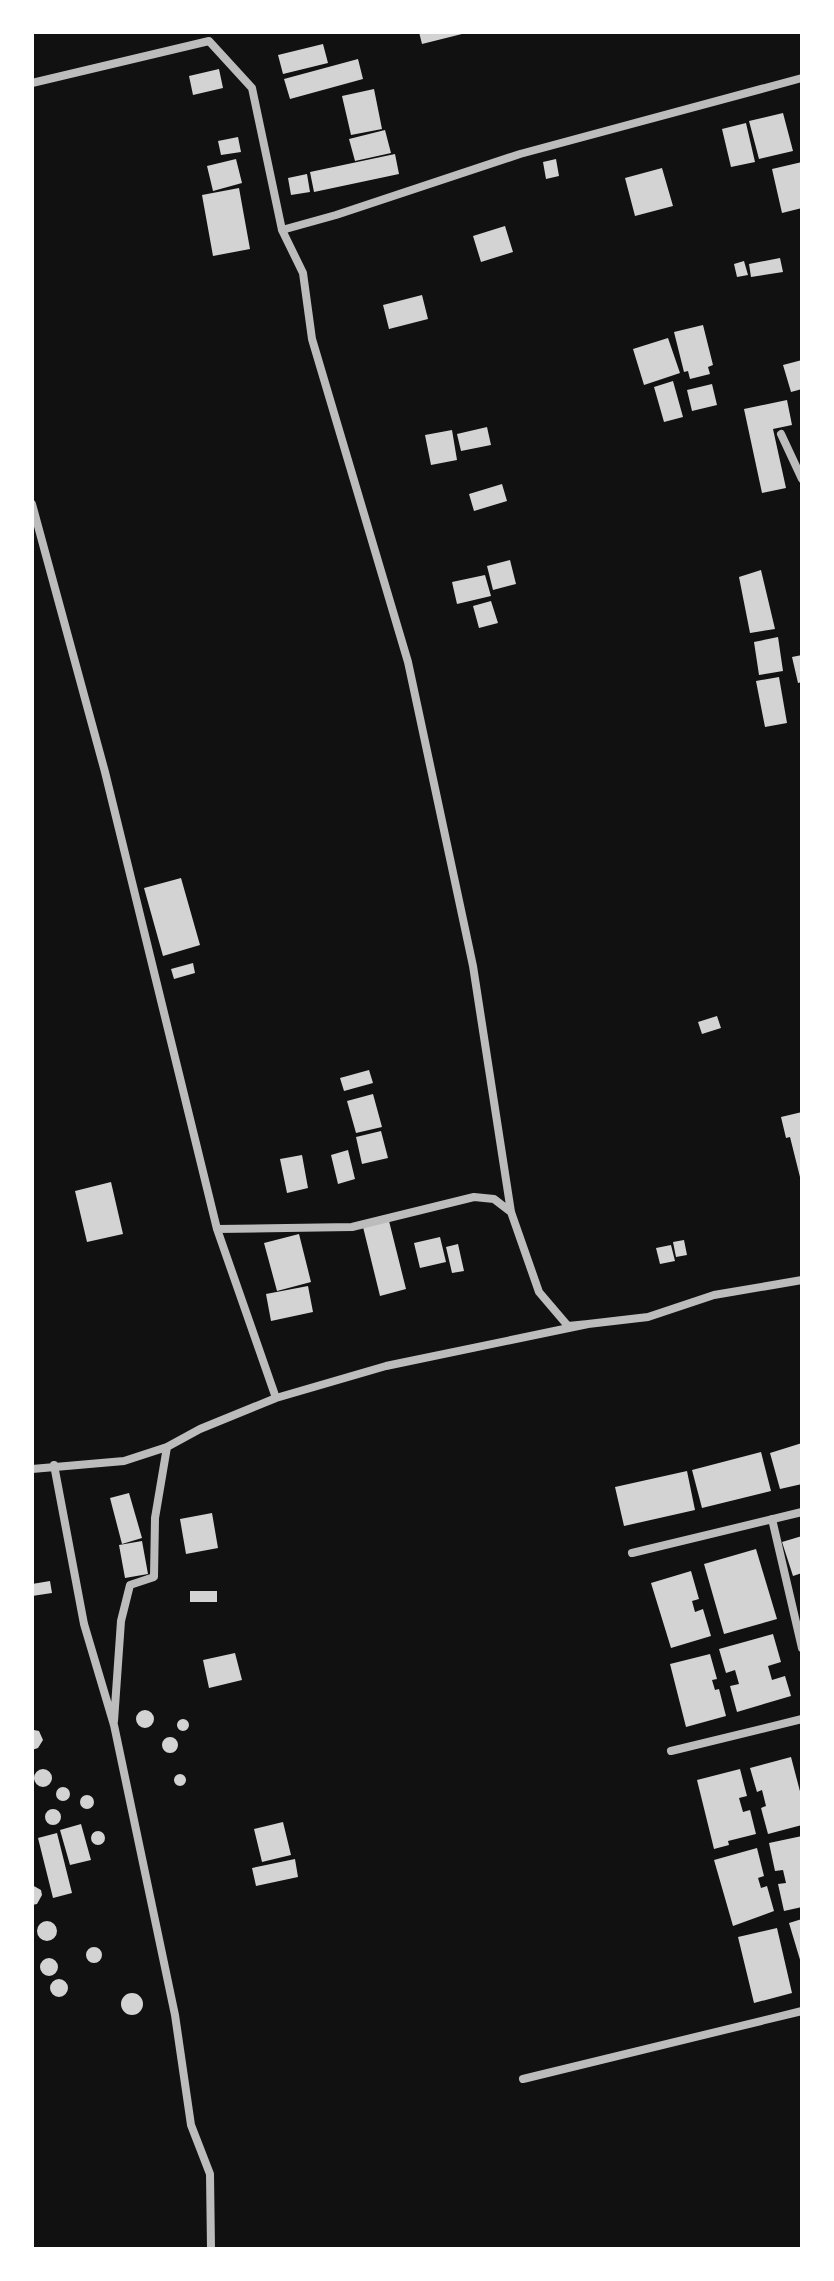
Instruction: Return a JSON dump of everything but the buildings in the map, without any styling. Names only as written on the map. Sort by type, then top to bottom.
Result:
[{"type":"street","points":[[32,83],[209,41],[252,88],[282,230],[303,273],[312,339],[408,662],[473,966],[511,1212],[539,1292],[568,1326],[648,1317],[714,1295],[802,1280]]},
{"type":"street","points":[[282,230],[520,154],[802,78]]},
{"type":"street","points":[[781,434],[802,479]]},
{"type":"street","points":[[32,504],[105,772],[217,1229],[276,1398]]},
{"type":"street","points":[[217,1229],[352,1227],[474,1197],[494,1199],[511,1212]]},
{"type":"street","points":[[32,1469],[124,1461],[167,1447],[200,1429],[276,1398],[386,1366],[588,1324]]},
{"type":"street","points":[[114,1725],[121,1621],[130,1585],[154,1577],[155,1518],[167,1447]]},
{"type":"street","points":[[54,1465],[84,1624],[114,1725],[175,2015],[191,2125],[210,2174],[211,2249]]},
{"type":"street","points":[[632,1553],[802,1512]]},
{"type":"street","points":[[772,1519],[802,1648]]},
{"type":"street","points":[[671,1751],[802,1719]]},
{"type":"street","points":[[523,2079],[802,2011]]}]
